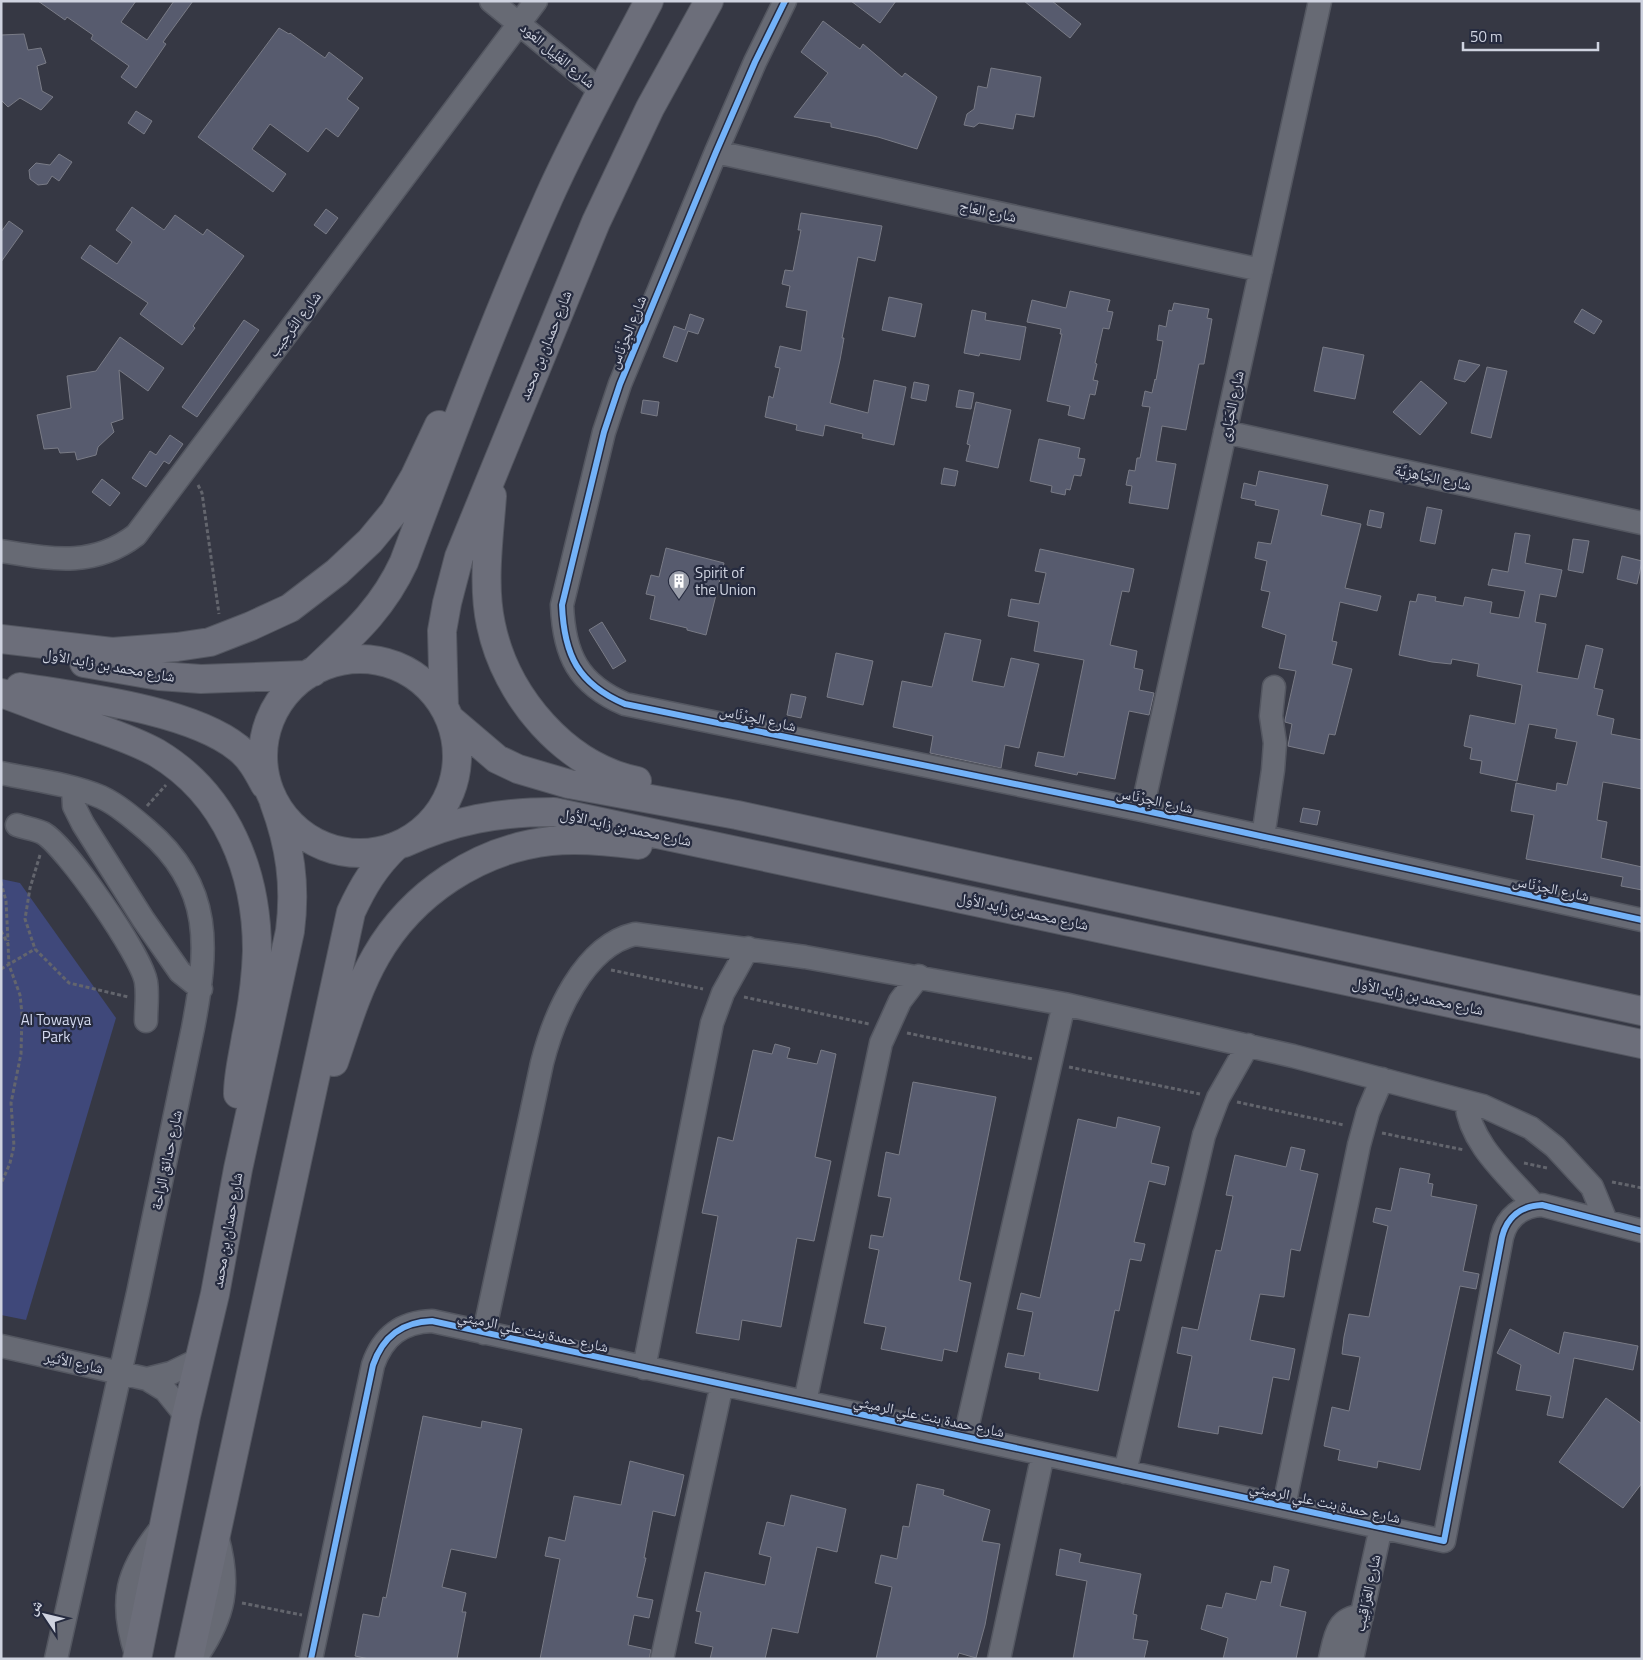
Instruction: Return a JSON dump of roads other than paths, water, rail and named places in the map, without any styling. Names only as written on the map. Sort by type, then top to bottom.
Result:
[{"type":"main road","points":[[272,798],[266,780],[263,751],[270,722],[284,696],[371,615],[392,587],[404,562],[498,316],[550,196],[601,91],[649,1]]},
{"type":"main road","name":"شارع حمدان بن محمد","points":[[400,844],[424,828],[440,809],[451,787],[456,762],[454,738],[447,713],[441,644],[446,603],[459,557],[596,222],[650,108],[709,1]]},
{"type":"main road","points":[[1,639],[112,652],[177,647],[210,642],[290,608],[337,572],[370,541],[394,512],[415,476],[462,377],[498,316]]},
{"type":"main road","points":[[494,470],[487,579],[491,626],[503,662],[530,709],[552,734],[572,752],[594,767],[618,777],[703,797],[737,815]]},
{"type":"main road","name":"شارع محمد بن زايد الأول","points":[[1,646],[158,676],[201,679],[310,673],[346,660],[380,661],[412,674],[426,685],[447,713],[497,759],[518,769],[569,784],[737,815],[1642,1010]]},
{"type":"main road","points":[[1,684],[104,701],[178,719],[210,732],[238,748],[254,765],[272,798],[296,829],[326,847],[344,852],[361,853],[400,844]]},
{"type":"main road","points":[[1,693],[124,737],[156,753],[179,769],[212,803],[233,835],[248,871],[255,911],[257,952],[253,1000],[238,1088],[238,1169]]},
{"type":"main road","name":"شارع حمدان بن محمد","points":[[137,1658],[186,1416],[215,1294],[238,1169],[293,909],[292,865],[286,833],[272,798]]},
{"type":"main road","name":"شارع محمد بن زايد الأول","points":[[400,844],[431,831],[484,816],[522,812],[554,812],[1642,1044]]},
{"type":"main road","points":[[290,1191],[365,976],[376,956],[403,918],[444,882],[492,856],[521,846],[551,841],[611,842],[690,851],[728,848]]},
{"type":"main road","points":[[190,1659],[351,912],[363,885],[373,871],[400,844]]},
{"type":"street","name":"شارع الغَلِيل العُود","points":[[491,1],[601,91]]},
{"type":"street","name":"شارع التَّرحِيب","points":[[1,551],[67,560],[106,552],[136,535],[536,1]]},
{"type":"street","name":"شارع الجِرْنَاس","points":[[785,1],[758,55],[716,152],[620,384],[604,432],[562,605],[563,632],[568,651],[578,669],[591,684],[607,696],[625,704],[1142,810],[1642,920]]},
{"type":"street","name":"شارع الحَبَارى","points":[[1142,810],[1320,1]]},
{"type":"street","name":"شارع العَاج","points":[[716,152],[1261,270]]},
{"type":"street","name":"شارع الجَاهِزِيَّة","points":[[1225,432],[1642,522]]},
{"type":"street","points":[[1263,837],[1275,743],[1271,716],[1274,687]]},
{"type":"street","name":"شارع حدائق الراحة","points":[[1,774],[73,788],[102,798],[135,820],[156,838],[186,874],[199,909],[204,947],[201,989],[138,1293],[56,1659]]},
{"type":"street","points":[[73,788],[74,806],[144,919],[180,972],[201,989]]},
{"type":"street","points":[[17,825],[43,834],[68,858],[135,956],[146,981],[146,1010]]},
{"type":"street","name":"شارع حمدة بنت علي الرميثي","points":[[484,1332],[546,1045],[559,1011],[589,966],[607,946],[635,934],[748,948],[919,976],[1064,1004],[1248,1045],[1382,1078],[1500,1112],[1531,1128],[1555,1147],[1583,1176],[1598,1198],[1606,1221]]},
{"type":"street","points":[[644,1368],[709,1038],[723,993],[748,948]]},
{"type":"street","points":[[805,1402],[886,1028],[900,1001],[919,976]]},
{"type":"street","name":"شارع حمدة بنت علي الرميثي","points":[[965,1437],[1064,1004]]},
{"type":"street","points":[[1125,1472],[1198,1154],[1218,1098],[1248,1045]]},
{"type":"street","name":"شارع حمدة بنت علي الرميثي","points":[[1284,1506],[1363,1129],[1382,1078]]},
{"type":"street","points":[[1466,1102],[1473,1131],[1492,1157],[1534,1205],[1549,1206],[1642,1231]]},
{"type":"street","name":"شارع حمدة بنت علي الرميثي","points":[[311,1659],[377,1352],[394,1332],[419,1322],[432,1321],[484,1332],[1444,1541],[1502,1237],[1513,1216],[1534,1205]]},
{"type":"street","name":"شارع الأثير","points":[[1,1346],[147,1379],[165,1390],[186,1416]]},
{"type":"street","name":"شارع الأثير","points":[[147,1379],[171,1373],[200,1359]]},
{"type":"street","points":[[662,1659],[722,1384]]},
{"type":"street","points":[[999,1659],[1043,1454]]},
{"type":"street","name":"شارع العَرَاقِيب","points":[[1352,1659],[1381,1527]]},
{"type":"street","points":[[194,1659],[214,1629],[223,1599],[225,1575],[216,1534]]},
{"type":"street","points":[[1330,1659],[1337,1629],[1347,1619],[1362,1616]]},
{"type":"place","name":"Spirit of the Union","points":[[679,600]]},
{"type":"park label","name":"Al Towayya Park","points":[[56,1028]]}]
